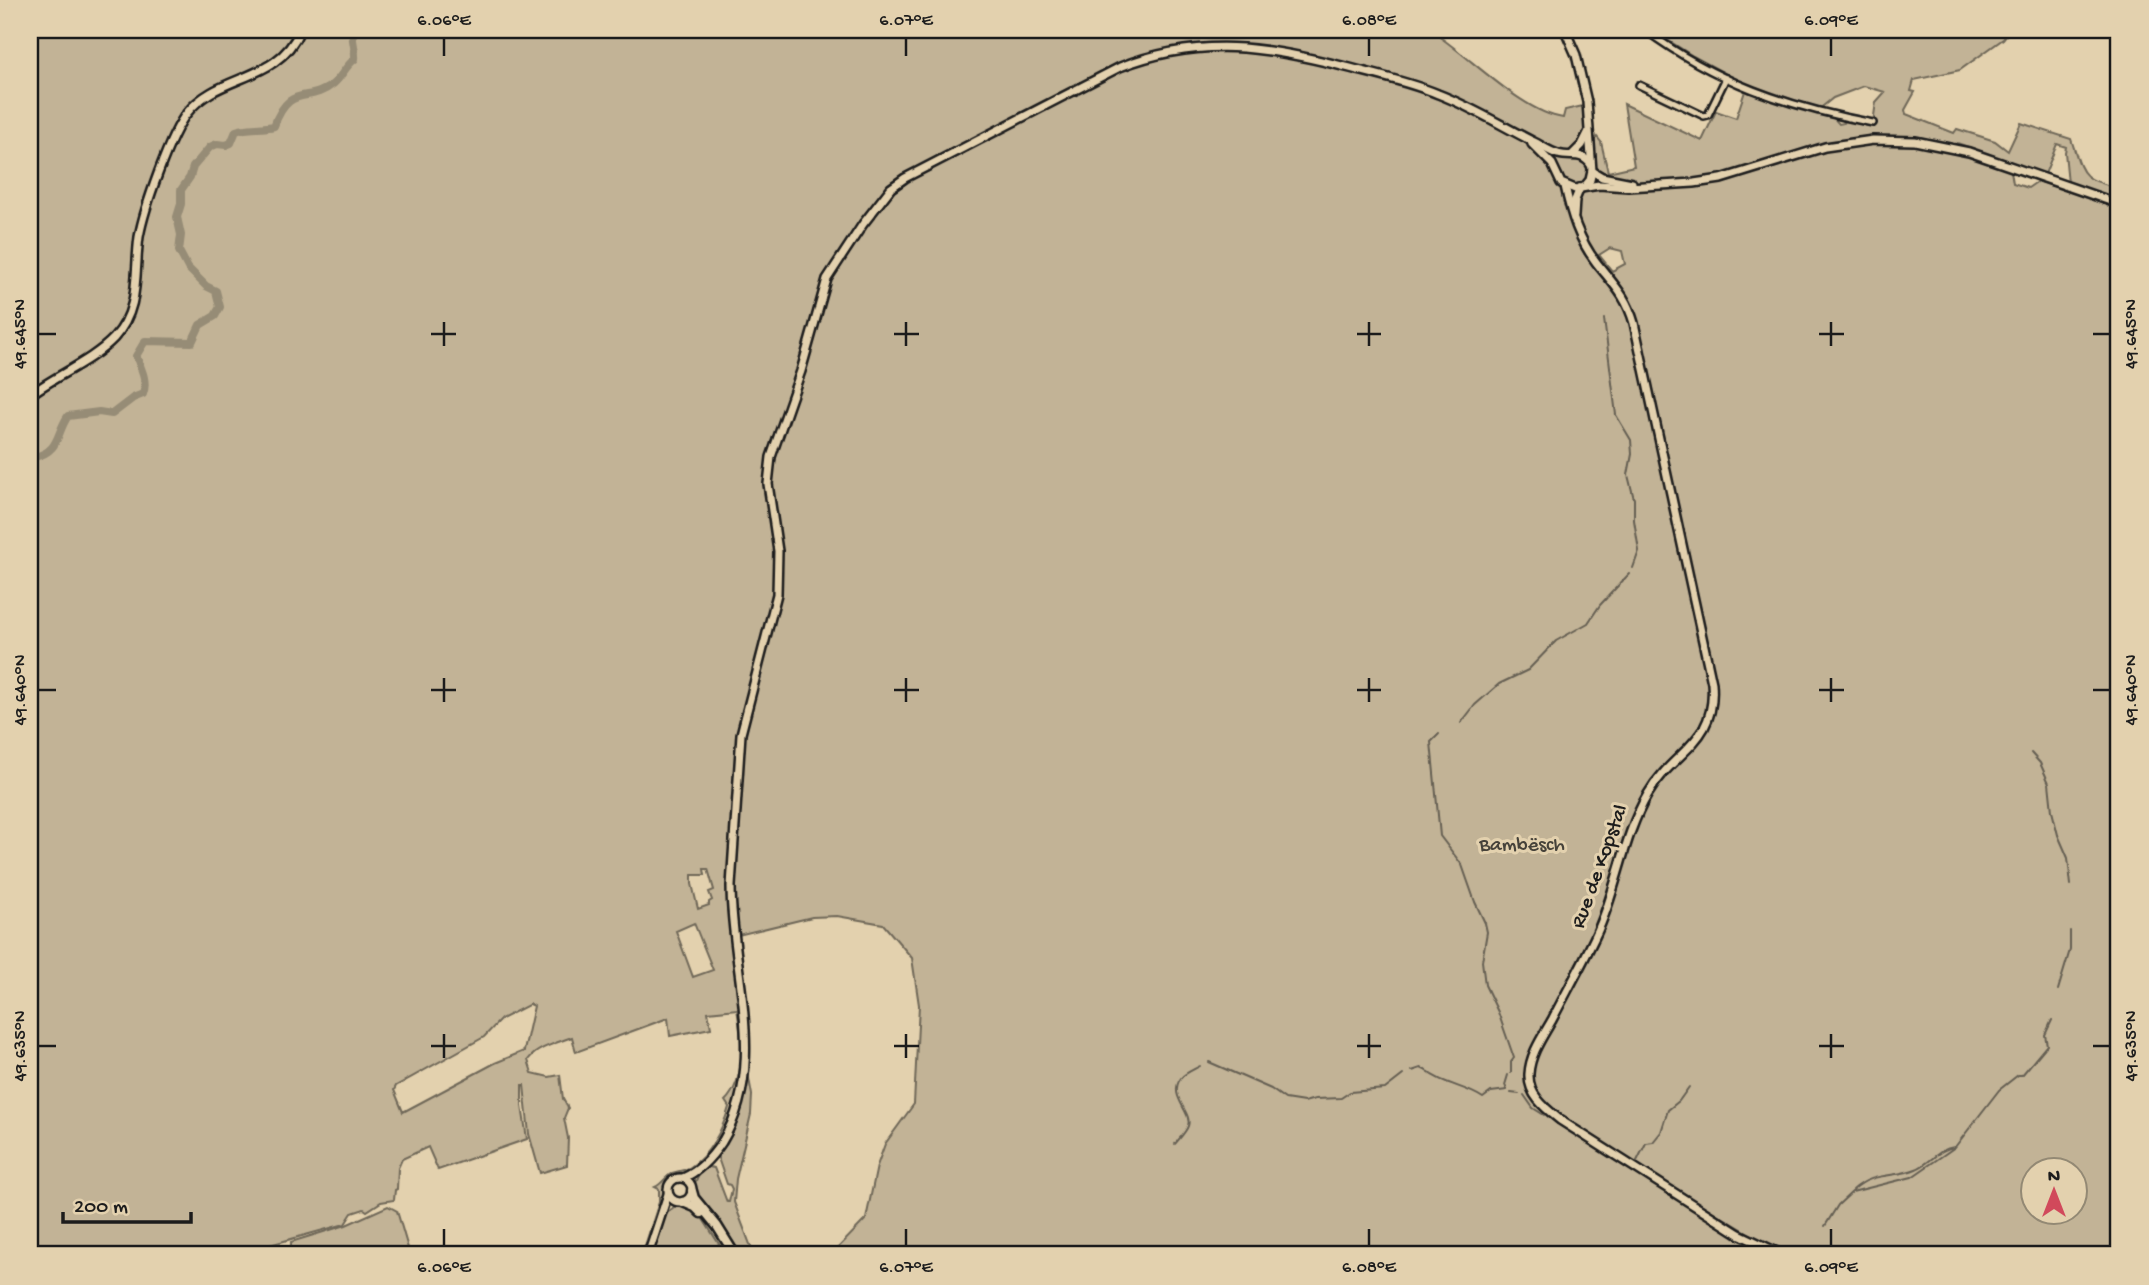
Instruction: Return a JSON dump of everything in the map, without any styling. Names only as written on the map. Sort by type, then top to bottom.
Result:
[{"type":"highway","points":[[692,1189],[694,1198],[717,1226],[732,1255]]},
{"type":"highway","points":[[680,1202],[695,1206],[732,1255]]},
{"type":"main road","points":[[30,395],[103,348],[123,326],[136,288],[144,216],[171,143],[187,113],[209,94],[275,62],[288,51],[300,30]]},
{"type":"main road","points":[[1565,30],[1576,55],[1585,93],[1592,168],[1590,180],[1582,187],[1575,200],[1574,220]]},
{"type":"main road","points":[[661,1217],[680,1202],[690,1198],[702,1166],[719,1146],[733,1119],[745,1073],[744,1028],[731,910],[732,886],[741,734],[777,594],[778,551],[768,484],[771,457],[801,371],[827,279],[836,262],[891,188],[905,178],[1097,78],[1158,54],[1199,47],[1232,46],[1270,50],[1380,75],[1436,93],[1554,153],[1584,157],[1602,177],[1639,185]]},
{"type":"main road","points":[[1558,174],[1561,161],[1582,145],[1589,132]]},
{"type":"main road","points":[[1524,137],[1552,164],[1565,186],[1671,185],[1721,179],[1818,148],[1873,141],[1934,144],[1969,152],[2119,204]]},
{"type":"main road","name":"Rue de Kopstal","points":[[1565,186],[1574,220],[1585,246],[1622,293],[1634,323],[1714,701],[1706,727],[1662,774],[1638,813],[1602,923],[1531,1060],[1530,1084],[1542,1105],[1560,1121],[1739,1234],[1783,1255]]},
{"type":"main road","points":[[683,1178],[702,1166]]},
{"type":"main road","points":[[648,1255],[668,1194],[669,1183],[675,1178],[683,1178],[692,1189]]},
{"type":"main road","points":[[668,1194],[680,1202]]},
{"type":"street","points":[[1645,30],[1661,42],[1726,78],[1793,105],[1873,123]]},
{"type":"street","points":[[1639,85],[1704,116],[1708,115],[1726,78]]},
{"type":"green space","name":"Bambësch","points":[[30,30],[1437,30],[1441,38],[1516,97],[1533,107],[1563,118],[1565,110],[1583,106],[1584,114],[1589,118],[1593,141],[1597,137],[1601,142],[1608,172],[1634,166],[1624,104],[1702,141],[1716,111],[1736,118],[1747,85],[1652,30],[2010,30],[2003,39],[1960,70],[1914,80],[1911,91],[1915,92],[1905,110],[1906,114],[1954,133],[1957,129],[1995,141],[2008,151],[2021,123],[2071,139],[2085,174],[2097,182],[2119,188],[2119,199],[2068,183],[2066,147],[2057,144],[2045,174],[1957,143],[1951,150],[2011,171],[2013,183],[2028,188],[2038,181],[2119,208],[2119,1255],[831,1255],[866,1219],[877,1166],[885,1144],[914,1104],[919,1005],[912,958],[883,924],[837,916],[812,917],[738,935],[752,1095],[751,1114],[736,1179],[734,1202],[754,1255],[737,1255],[698,1201],[694,1185],[702,1167],[669,1180],[663,1209],[642,1255],[659,1202],[659,1189],[655,1187],[672,1173],[696,1163],[709,1149],[723,1124],[729,1107],[725,1101],[732,1092],[740,1070],[741,1045],[737,1009],[708,1012],[711,1028],[670,1036],[668,1018],[576,1052],[572,1037],[548,1046],[532,1056],[528,1060],[532,1073],[549,1077],[560,1075],[563,1099],[568,1108],[564,1118],[568,1138],[567,1165],[540,1173],[529,1134],[522,1085],[527,1139],[438,1170],[428,1147],[402,1159],[398,1168],[394,1200],[381,1202],[367,1211],[364,1209],[352,1213],[345,1224],[234,1255],[30,1255]],"holes":[[[1864,86],[1885,92],[1876,102],[1873,123],[1846,118],[1844,123],[1839,124],[1831,115],[1817,111],[1833,98]],[[1610,248],[1622,251],[1625,264],[1612,271],[1599,255]],[[704,869],[708,869],[714,890],[709,892],[712,900],[709,905],[698,909],[692,875],[705,875]],[[694,923],[713,970],[693,977],[676,931]],[[530,1004],[534,1006],[524,1051],[495,1063],[403,1112],[394,1090],[396,1086],[484,1037],[501,1019]],[[712,1156],[718,1158],[727,1184],[732,1189],[729,1202],[714,1168],[703,1166]]]},
{"type":"green space","points":[[677,1205],[687,1205],[701,1216],[726,1255],[651,1255],[662,1222]]},
{"type":"green space","points":[[388,1206],[397,1211],[410,1255],[291,1255],[291,1242],[346,1225]]},
{"type":"waterway","points":[[30,455],[34,457],[49,451],[68,416],[99,412],[112,414],[143,394],[144,379],[136,356],[145,341],[192,342],[200,325],[215,316],[220,307],[216,291],[206,286],[188,268],[179,251],[181,235],[177,217],[181,190],[193,167],[210,147],[231,143],[236,131],[274,126],[286,104],[300,96],[324,90],[336,81],[355,59],[353,30]]},
{"type":"waterway","points":[[1703,30],[1703,36]]},
{"type":"waterway","points":[[1604,319],[1616,415],[1631,440],[1632,454],[1628,475],[1634,499],[1639,551],[1633,568]]},
{"type":"waterway","points":[[1461,723],[1475,705],[1499,684],[1528,670],[1556,641],[1588,623],[1600,605],[1629,574]]},
{"type":"waterway","points":[[1439,734],[1431,742],[1440,836],[1462,865],[1485,923],[1487,932],[1482,961],[1485,985],[1498,1012],[1514,1058],[1511,1062],[1511,1073]]},
{"type":"waterway","points":[[2031,753],[2040,763],[2049,783],[2052,811],[2068,858],[2071,885]]},
{"type":"waterway","points":[[2058,990],[2070,950],[2070,931]]},
{"type":"waterway","points":[[1825,1226],[1838,1205],[1852,1192],[1912,1177],[1955,1147],[1999,1090],[2018,1075],[2022,1075],[2047,1045],[2045,1035],[2052,1020]]},
{"type":"waterway","points":[[1209,1062],[1271,1089],[1285,1099],[1304,1102],[1341,1098],[1350,1092],[1385,1089],[1403,1075]]},
{"type":"waterway","points":[[1175,1144],[1186,1131],[1189,1121],[1178,1097],[1177,1085],[1183,1076],[1200,1066]]},
{"type":"waterway","points":[[1412,1071],[1421,1068],[1483,1098],[1491,1092],[1507,1090],[1505,1085],[1508,1075]]},
{"type":"waterway","points":[[1636,1163],[1646,1143],[1653,1142],[1661,1132],[1668,1110],[1689,1087]]},
{"type":"waterway","points":[[1511,1093],[1519,1094]]},
{"type":"waterway","points":[[1524,1095],[1533,1108],[1544,1115]]},
{"type":"waterway","points":[[1559,1115],[1622,1155]]},
{"type":"waterway","points":[[1853,1190],[1876,1177],[1916,1169],[1943,1150],[1954,1147]]},
{"type":"waterway","points":[[1677,1190],[1762,1241]]},
{"type":"waterway","points":[[1770,1245],[1795,1255]]}]
